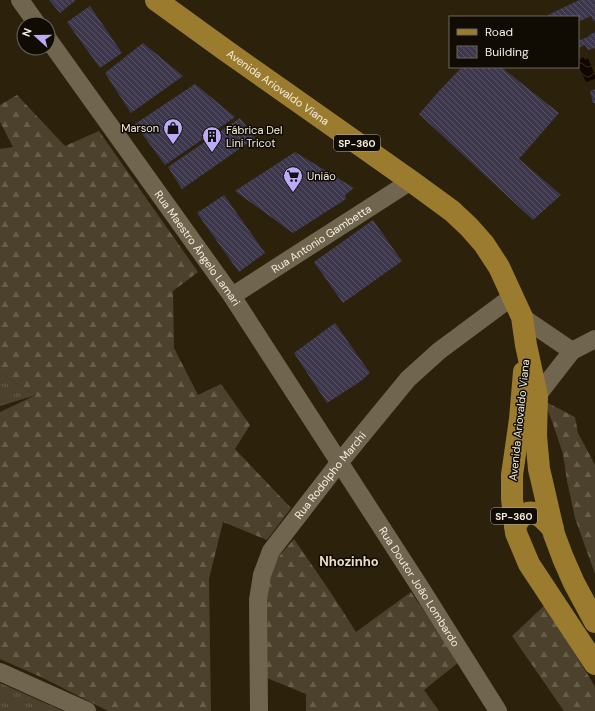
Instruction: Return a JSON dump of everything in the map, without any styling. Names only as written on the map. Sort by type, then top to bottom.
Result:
[{"type":"main road","name":"Avenida Ariovaldo Viana","points":[[156,0],[411,181],[452,212],[469,227],[484,244],[499,267],[522,317]]},
{"type":"main road","name":"SP-360","points":[[522,317],[526,345]]},
{"type":"main road","name":"Avenida Ariovaldo Viana","points":[[526,345],[537,396],[536,436],[539,469],[553,529],[574,583],[595,622]]},
{"type":"main road","name":"Avenida Ariovaldo Viana","points":[[526,345],[520,419],[512,475],[512,499],[516,533],[530,564],[595,664]]},
{"type":"main road","name":"SP-360","points":[[515,526],[519,518],[526,513],[532,512],[541,517],[553,529]]},
{"type":"street","points":[[20,0],[31,16]]},
{"type":"street","name":"Rua Maestro Ângelo Lamari","points":[[56,50],[232,296],[339,463]]},
{"type":"street","name":"Rua Antonio Gambetta","points":[[232,296],[411,181]]},
{"type":"street","name":"Rua Rodolpho Marchi","points":[[259,711],[258,600],[262,575],[271,551],[339,463],[408,379],[439,351],[513,296]]},
{"type":"street","points":[[522,317],[572,351]]},
{"type":"street","points":[[537,396],[572,351],[595,339]]},
{"type":"street","name":"Rua Doutor João Lombardo","points":[[339,463],[498,711]]},
{"type":"street","points":[[0,672],[87,711]]},
{"type":"green space","points":[[17,95],[65,146],[99,131],[198,272],[173,291],[174,348],[198,395],[221,384],[250,425],[235,449],[291,508],[267,540],[223,522],[209,579],[211,711],[108,711],[41,677],[0,659],[0,412],[36,395],[0,373],[0,149],[13,147],[0,122],[0,105]]},
{"type":"green space","points":[[0,373],[36,395],[0,406]]},
{"type":"green space","points":[[544,401],[575,417],[578,433],[595,465],[595,574],[575,518],[563,454]]},
{"type":"green space","points":[[294,539],[356,632],[411,592],[459,662],[424,690],[439,711],[306,711],[306,694],[267,678],[267,589],[271,571],[280,555]]},
{"type":"green space","points":[[546,604],[595,687],[595,711],[564,711],[512,636]]},
{"type":"green space","points":[[0,683],[63,711],[0,711]]},
{"type":"water","points":[[583,57],[586,60],[588,58],[595,79],[586,82],[579,67],[579,60]]},
{"type":"building","points":[[49,0],[76,0],[60,13]]},
{"type":"building","points":[[579,0],[595,0],[595,23],[591,16],[579,22],[579,16],[548,15]]},
{"type":"building","points":[[90,6],[122,53],[100,68],[67,22]]},
{"type":"building","points":[[595,32],[595,48],[588,50],[585,45],[579,48],[579,41],[590,36],[589,35]]},
{"type":"building","points":[[143,43],[183,76],[131,113],[105,73]]},
{"type":"building","points":[[461,68],[502,68],[559,113],[519,159],[561,195],[533,220],[419,114]]},
{"type":"building","name":"Marson","points":[[195,84],[235,117],[165,165],[135,124]]},
{"type":"building","points":[[595,89],[595,103],[593,103],[590,91]]},
{"type":"building","name":"Fábrica Del Lini Tricot","points":[[240,118],[255,138],[182,189],[168,167]]},
{"type":"building","name":"União","points":[[295,152],[354,188],[345,195],[346,199],[293,233],[235,191]]},
{"type":"building","points":[[224,195],[265,253],[239,272],[197,213]]},
{"type":"building","points":[[373,220],[402,261],[343,303],[314,262]]},
{"type":"building","points":[[335,323],[370,373],[361,381],[327,403],[294,353]]},
{"type":"place","name":"Marson","points":[[173,145]]},
{"type":"place","name":"Fábrica Del Lini Tricot","points":[[212,153]]},
{"type":"place","name":"União","points":[[293,193]]},
{"type":"district","name":"Nhozinho","points":[[349,561]]}]
